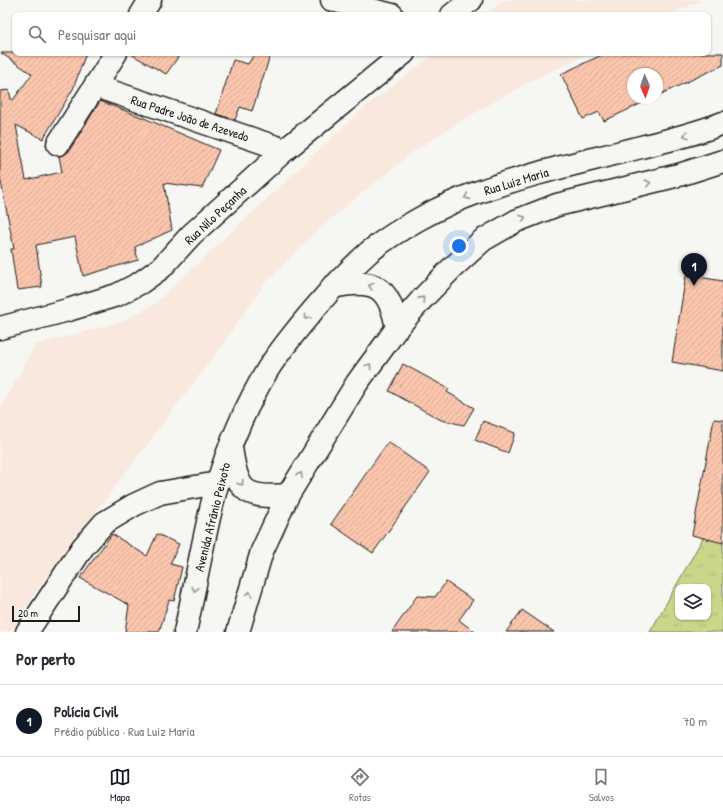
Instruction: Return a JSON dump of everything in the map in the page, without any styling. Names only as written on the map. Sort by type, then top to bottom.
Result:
[{"type":"main road","points":[[143,12],[150,0]]},
{"type":"main road","points":[[332,0],[380,12]]},
{"type":"main road","points":[[456,12],[471,0]]},
{"type":"main road","points":[[58,144],[114,56]]},
{"type":"main road","name":"Rua Nilo Peçanha","points":[[0,328],[117,295],[140,283],[161,268],[191,235],[285,150],[400,56]]},
{"type":"main road","name":"Rua Padre João de Azevedo","points":[[95,86],[285,150]]},
{"type":"main road","name":"Rua Luiz Maria","points":[[332,287],[369,252],[400,230],[439,209],[474,193],[526,176],[677,138],[723,123]]},
{"type":"main road","points":[[238,632],[262,552],[288,495],[357,383],[396,328],[461,259],[483,240],[516,221],[557,205],[679,175],[723,161]]},
{"type":"main road","points":[[332,287],[351,283],[365,284],[379,288],[389,299],[394,312],[396,328]]},
{"type":"main road","name":"Avenida Afrânio Peixoto","points":[[185,632],[205,532],[218,483],[231,446],[246,412],[268,369],[296,331],[332,287]]},
{"type":"main road","points":[[231,446],[237,480],[243,488],[262,496],[288,495]]},
{"type":"main road","points":[[28,632],[83,547],[104,523],[134,505],[160,494],[218,483]]},
{"type":"shaded area","points":[[504,0],[702,0],[676,12],[489,12]]},
{"type":"shaded area","points":[[432,56],[583,56],[534,79],[471,115],[417,149],[347,205],[313,235],[264,284],[219,349],[44,580],[10,632],[0,632],[0,410],[35,345],[121,322],[155,304],[364,108]]},
{"type":"green space","points":[[703,538],[723,542],[723,632],[650,632],[675,588],[675,620],[711,620],[711,584],[677,584]]},
{"type":"building","points":[[1,53],[12,53],[12,56],[85,56],[73,89],[43,139],[16,125],[26,180],[62,172],[59,156],[64,155],[69,151],[100,101],[219,150],[202,188],[164,183],[172,230],[135,247],[138,260],[83,276],[75,237],[36,245],[42,287],[17,290],[11,249],[14,249],[0,177],[0,91],[9,90],[11,99],[13,100],[32,74]]},
{"type":"building","points":[[711,53],[723,53],[723,65],[663,93],[663,68],[627,68],[627,104],[640,104],[604,121],[599,112],[583,119],[561,74],[600,56],[711,56]]},
{"type":"building","points":[[134,56],[179,56],[166,74]]},
{"type":"building","points":[[253,56],[270,56],[252,111],[240,107],[235,120],[216,114],[233,60],[248,64]]},
{"type":"building","points":[[686,275],[723,281],[723,371],[672,362]]},
{"type":"building","points":[[403,364],[449,389],[447,392],[474,408],[464,425],[441,420],[389,391]]},
{"type":"building","points":[[714,419],[723,420],[723,543],[692,535]]},
{"type":"building","points":[[483,421],[515,433],[508,453],[475,440]]},
{"type":"building","points":[[388,442],[430,472],[373,553],[331,524]]},
{"type":"building","points":[[112,534],[147,556],[157,534],[179,544],[170,564],[182,567],[174,601],[169,600],[159,632],[125,632],[129,605],[80,578]]},
{"type":"building","points":[[446,582],[473,600],[459,620],[475,632],[392,632],[417,596],[435,597]]},
{"type":"building","points":[[522,610],[554,632],[506,632]]},
{"type":"place","name":"Polícia Civil","points":[[694,286]]}]
